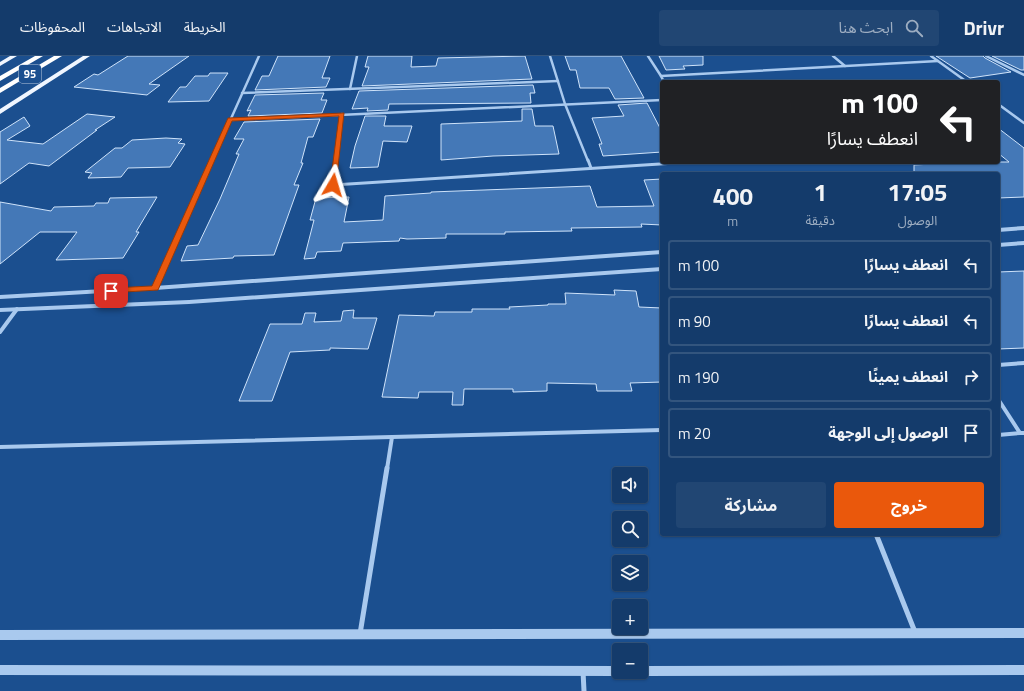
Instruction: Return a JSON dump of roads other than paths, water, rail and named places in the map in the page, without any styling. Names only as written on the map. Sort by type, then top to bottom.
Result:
[{"type":"highway","name":"95","points":[[0,79],[40,56]]},
{"type":"highway","name":"95","points":[[0,91],[59,56]]},
{"type":"main road","points":[[0,64],[14,56]]},
{"type":"main road","points":[[0,112],[88,56]]},
{"type":"street","points":[[155,288],[259,56]]},
{"type":"street","points":[[350,89],[357,56]]},
{"type":"street","points":[[550,56],[565,104],[591,168]]},
{"type":"street","points":[[648,56],[663,80]]},
{"type":"street","points":[[833,56],[845,66]]},
{"type":"street","points":[[931,56],[964,80]]},
{"type":"street","points":[[986,56],[1024,75]]},
{"type":"street","points":[[661,76],[938,61]]},
{"type":"street","points":[[242,93],[558,81]]},
{"type":"street","points":[[230,120],[660,100]]},
{"type":"street","points":[[1000,105],[1024,123]]},
{"type":"street","points":[[342,114],[333,185],[660,164]]},
{"type":"street","points":[[1000,230],[1024,228]]},
{"type":"street","points":[[1000,245],[1024,243]]},
{"type":"street","points":[[0,297],[155,288],[660,252]]},
{"type":"street","points":[[0,310],[189,302],[660,269]]},
{"type":"street","points":[[0,332],[16,309]]},
{"type":"street","points":[[1000,365],[1024,363]]},
{"type":"street","points":[[1000,402],[1022,433]]},
{"type":"street","points":[[0,447],[660,430]]},
{"type":"street","points":[[1000,435],[1022,433]]},
{"type":"street","points":[[360,634],[392,437]]},
{"type":"street","points":[[877,536],[916,633]]},
{"type":"street","points":[[0,634],[1024,633]]},
{"type":"street","points":[[0,670],[612,671]]},
{"type":"street","points":[[648,671],[1024,670]]},
{"type":"street","points":[[583,671],[584,691]]}]
